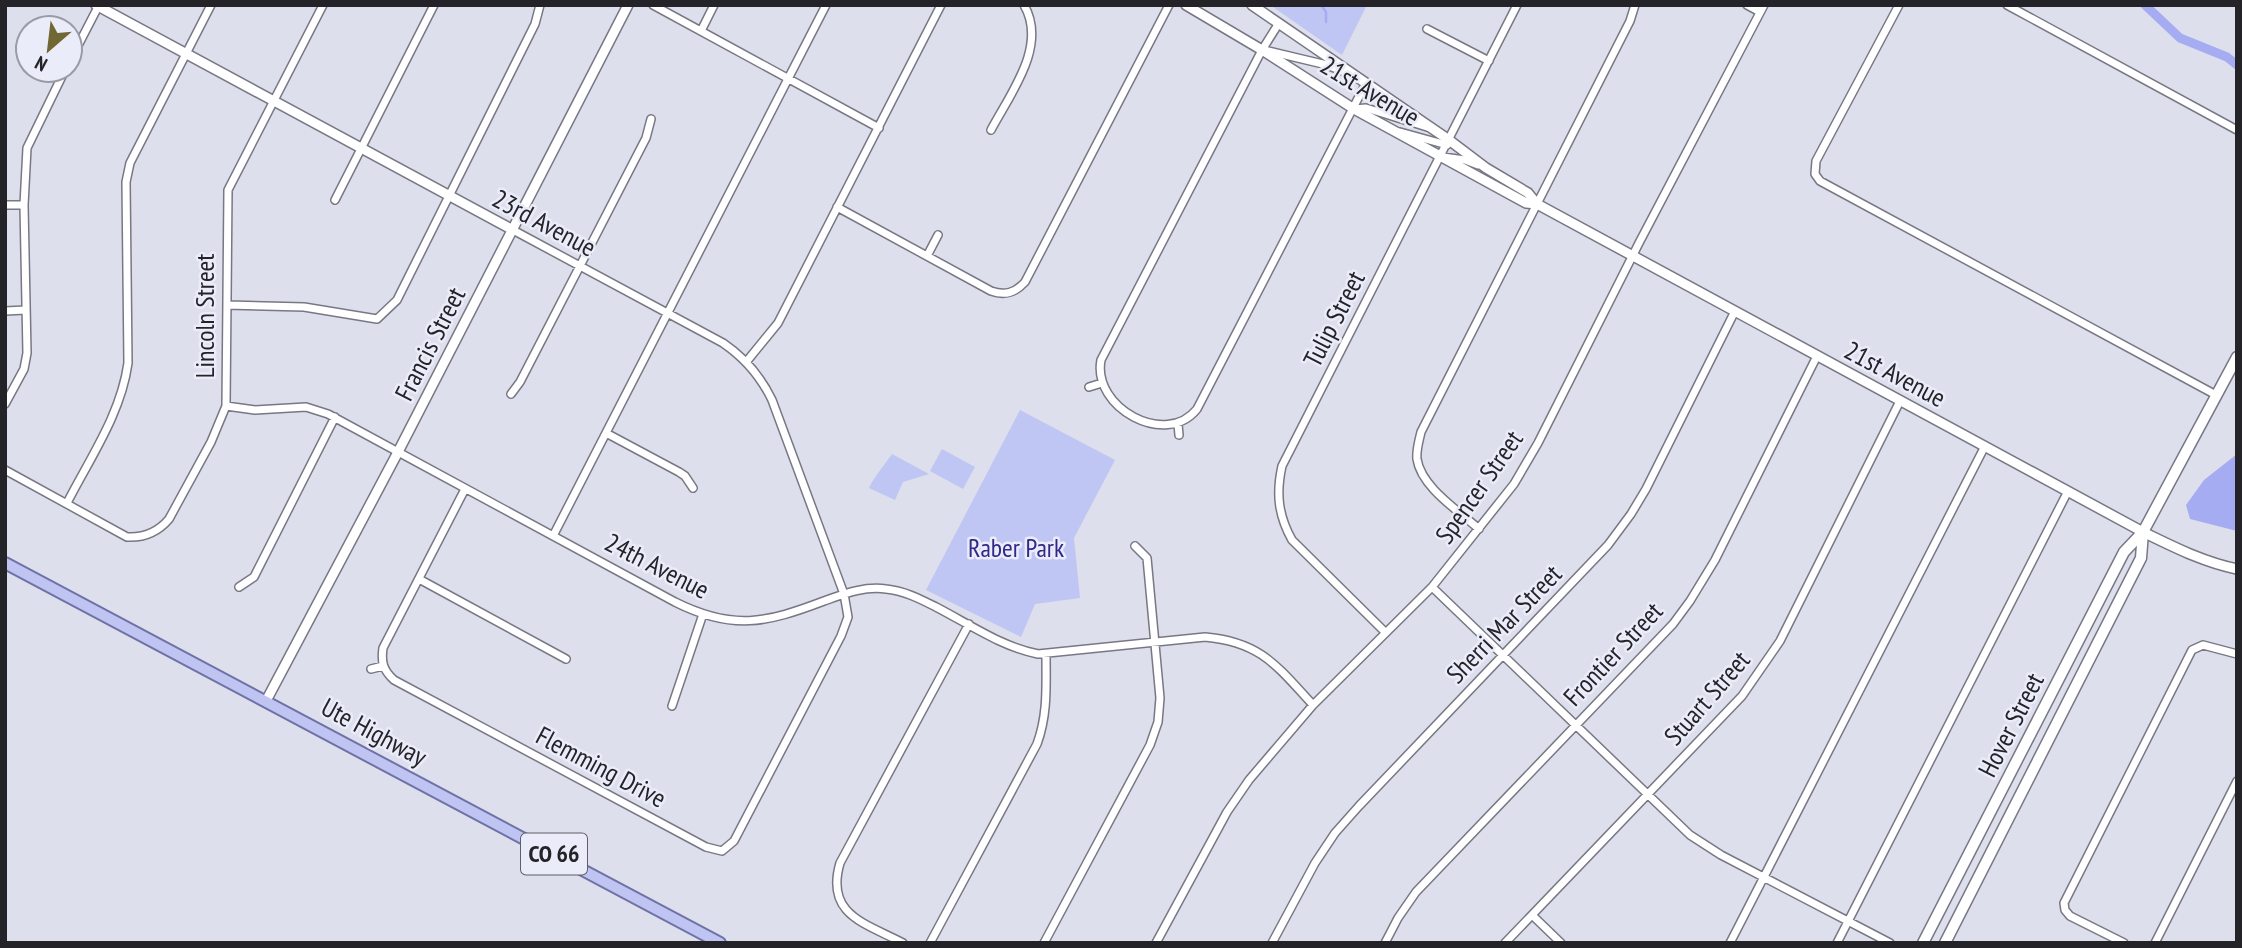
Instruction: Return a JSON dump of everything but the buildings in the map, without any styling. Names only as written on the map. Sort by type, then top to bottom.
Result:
[{"type":"main road","name":"Hover Street","points":[[1923,943],[2124,552],[2143,531],[2237,357]]},
{"type":"main road","name":"Hover Street","points":[[1945,943],[2141,558],[2143,531]]},
{"type":"main road","name":"Ute Highway","points":[[5,563],[720,943]]},
{"type":"street","points":[[67,503],[118,405],[125,385],[128,363],[126,183],[130,163],[211,5]]},
{"type":"street","name":"Lincoln Street","points":[[5,470],[127,537],[151,534],[169,519],[211,442],[226,406],[228,190],[323,5]]},
{"type":"street","points":[[335,200],[434,5]]},
{"type":"street","points":[[227,305],[304,307],[377,319],[397,300],[535,24],[540,5]]},
{"type":"street","name":"Francis Street","points":[[266,701],[398,452],[628,5]]},
{"type":"street","points":[[653,5],[878,128]]},
{"type":"street","points":[[701,31],[714,5]]},
{"type":"street","points":[[553,536],[826,5]]},
{"type":"street","points":[[747,361],[778,323],[941,5]]},
{"type":"street","points":[[837,207],[991,291],[1013,292],[1025,282],[1169,5]]},
{"type":"street","name":"21st Avenue","points":[[1186,5],[1396,132],[1526,203],[1537,204]]},
{"type":"street","name":"21st Avenue","points":[[1252,5],[1486,168],[1528,193],[1537,204],[2143,531],[2195,557],[2237,569]]},
{"type":"street","name":"Tulip Street","points":[[1385,632],[1292,540],[1279,511],[1278,484],[1282,466],[1517,5]]},
{"type":"street","points":[[1479,529],[1428,484],[1421,472],[1417,459],[1418,448],[1426,420],[1630,21],[1634,5]]},
{"type":"street","points":[[1747,5],[1762,9]]},
{"type":"street","points":[[1899,5],[1814,168],[1820,181],[2216,396]]},
{"type":"street","points":[[2007,5],[2237,130]]},
{"type":"street","points":[[84,34],[98,6]]},
{"type":"street","name":"23rd Avenue","points":[[98,6],[723,343],[747,361],[757,372],[772,400],[844,594]]},
{"type":"street","points":[[991,130],[1027,62],[1033,37],[1026,6]]},
{"type":"street","name":"Spencer Street","points":[[1156,943],[1227,812],[1248,780],[1313,705],[1432,587],[1514,484],[1762,9]]},
{"type":"street","points":[[1279,23],[1262,50],[1101,360],[1098,373],[1101,383],[1115,404],[1152,424],[1178,424],[1189,419],[1197,409],[1366,83]]},
{"type":"street","points":[[1427,29],[1489,61]]},
{"type":"street","points":[[1262,50],[1327,65],[1357,77]]},
{"type":"street","points":[[5,404],[24,369],[27,353],[23,205],[27,148],[58,84]]},
{"type":"street","points":[[1354,108],[1366,108],[1434,130]]},
{"type":"street","points":[[511,394],[520,382],[646,138],[651,119]]},
{"type":"street","points":[[1396,132],[1448,142]]},
{"type":"street","points":[[1441,157],[1465,160],[1486,168]]},
{"type":"street","points":[[5,205],[23,205]]},
{"type":"street","points":[[927,256],[938,235]]},
{"type":"street","points":[[1013,292],[1015,304]]},
{"type":"street","points":[[5,311],[26,310]]},
{"type":"street","name":"Sherri Mar Street","points":[[1272,943],[1315,863],[1335,834],[1608,545],[1631,514],[1735,311]]},
{"type":"street","name":"Frontier Street","points":[[1385,943],[1416,892],[1673,624],[1706,577],[1817,355]]},
{"type":"street","points":[[1089,387],[1101,383]]},
{"type":"street","name":"Stuart Street","points":[[1505,943],[1742,696],[1762,669],[1780,641],[1900,401]]},
{"type":"street","name":"24th Avenue","points":[[226,406],[255,410],[306,407],[335,417],[675,602],[703,614],[734,621],[769,620],[844,594],[872,588],[902,591],[1022,651],[1046,654],[1205,637],[1227,639],[1247,645],[1265,655],[1313,705]]},
{"type":"street","points":[[239,587],[254,577],[335,417]]},
{"type":"street","points":[[1178,424],[1180,435]]},
{"type":"street","points":[[606,433],[679,472],[693,488]]},
{"type":"street","points":[[1730,943],[1985,446]]},
{"type":"street","points":[[371,669],[383,666],[383,648],[465,489]]},
{"type":"street","points":[[1837,943],[2068,491]]},
{"type":"street","points":[[1044,943],[1150,745],[1157,722],[1160,698],[1147,558],[1135,546]]},
{"type":"street","points":[[419,579],[566,659]]},
{"type":"street","points":[[1432,587],[1690,835],[1721,855],[1890,943]]},
{"type":"street","points":[[726,860],[722,851],[734,841],[841,636],[848,617],[844,594]]},
{"type":"street","points":[[672,706],[703,614]]},
{"type":"street","points":[[903,943],[851,916],[842,908],[836,892],[836,876],[839,863],[969,624]]},
{"type":"street","points":[[2124,943],[2070,916],[2064,903],[2192,650],[2203,645],[2237,654]]},
{"type":"street","points":[[930,943],[1037,744],[1047,706],[1046,654]]},
{"type":"street","name":"Flemming Drive","points":[[383,666],[394,680],[706,848],[722,851]]},
{"type":"street","points":[[2155,943],[2237,781]]},
{"type":"street","points":[[1532,915],[1561,943]]},
{"type":"green space","points":[[1270,5],[1367,5],[1342,55]]},
{"type":"green space","name":"Raber Park","points":[[1020,410],[1115,460],[1074,538],[1080,598],[1035,604],[1021,637],[926,590]]},
{"type":"green space","points":[[942,449],[975,467],[963,489],[930,471]]},
{"type":"green space","points":[[892,454],[929,474],[903,482],[895,500],[869,488]]},
{"type":"shaded area","points":[[2237,454],[2237,531],[2190,519],[2186,505],[2204,480]]},
{"type":"waterway","points":[[1321,5],[1326,12],[1326,22]]},
{"type":"waterway","points":[[2145,5],[2180,38],[2227,57],[2237,65]]}]
